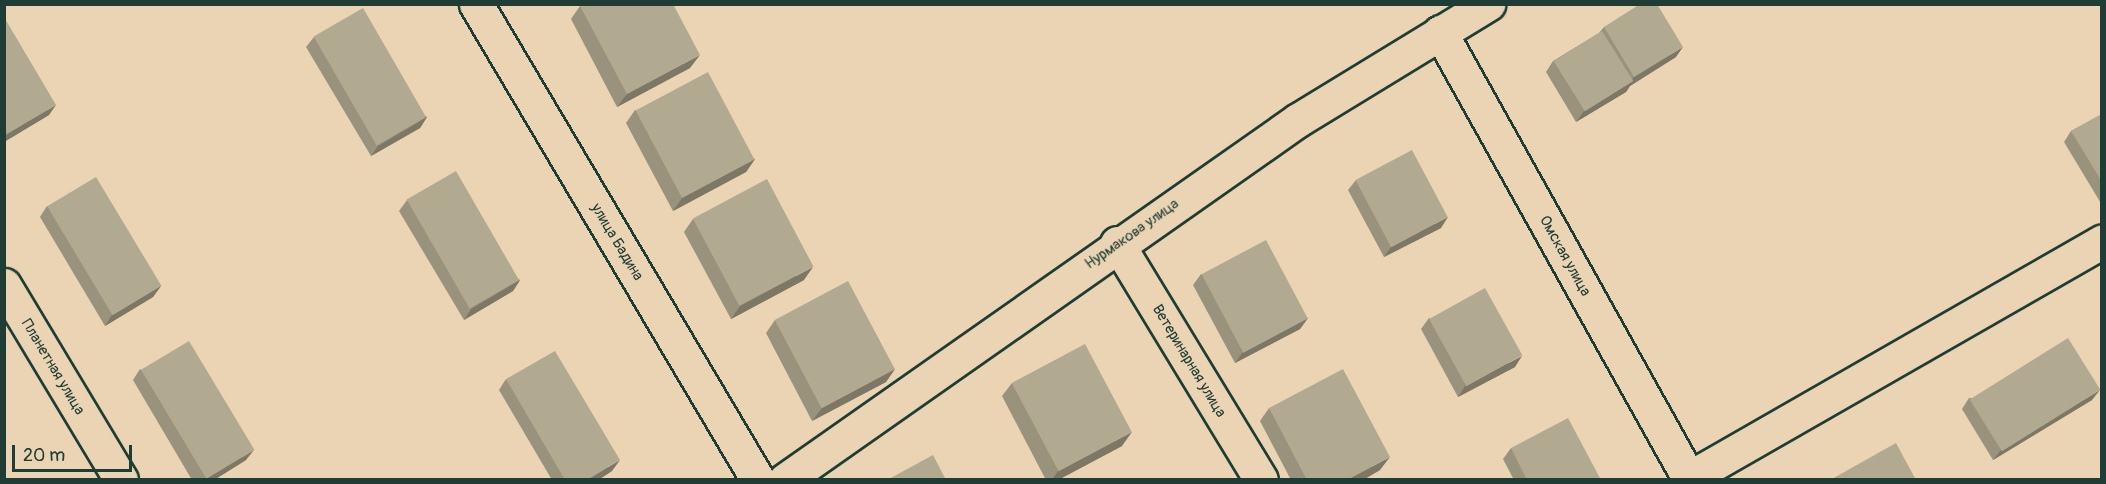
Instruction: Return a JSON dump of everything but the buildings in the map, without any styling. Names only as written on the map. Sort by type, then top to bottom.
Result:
[{"type":"street","name":"улица Бадина","points":[[476,4],[758,480]]},
{"type":"street","name":"Нурмакова улица","points":[[786,480],[1117,243],[1298,120],[1488,4]]},
{"type":"street","name":"Омская улица","points":[[1440,32],[1690,479]]},
{"type":"street","points":[[1690,479],[2102,241]]},
{"type":"street","name":"Ветеринарная улица","points":[[1117,243],[1262,480]]},
{"type":"street","name":"Планетная улица","points":[[4,285],[121,480]]}]
